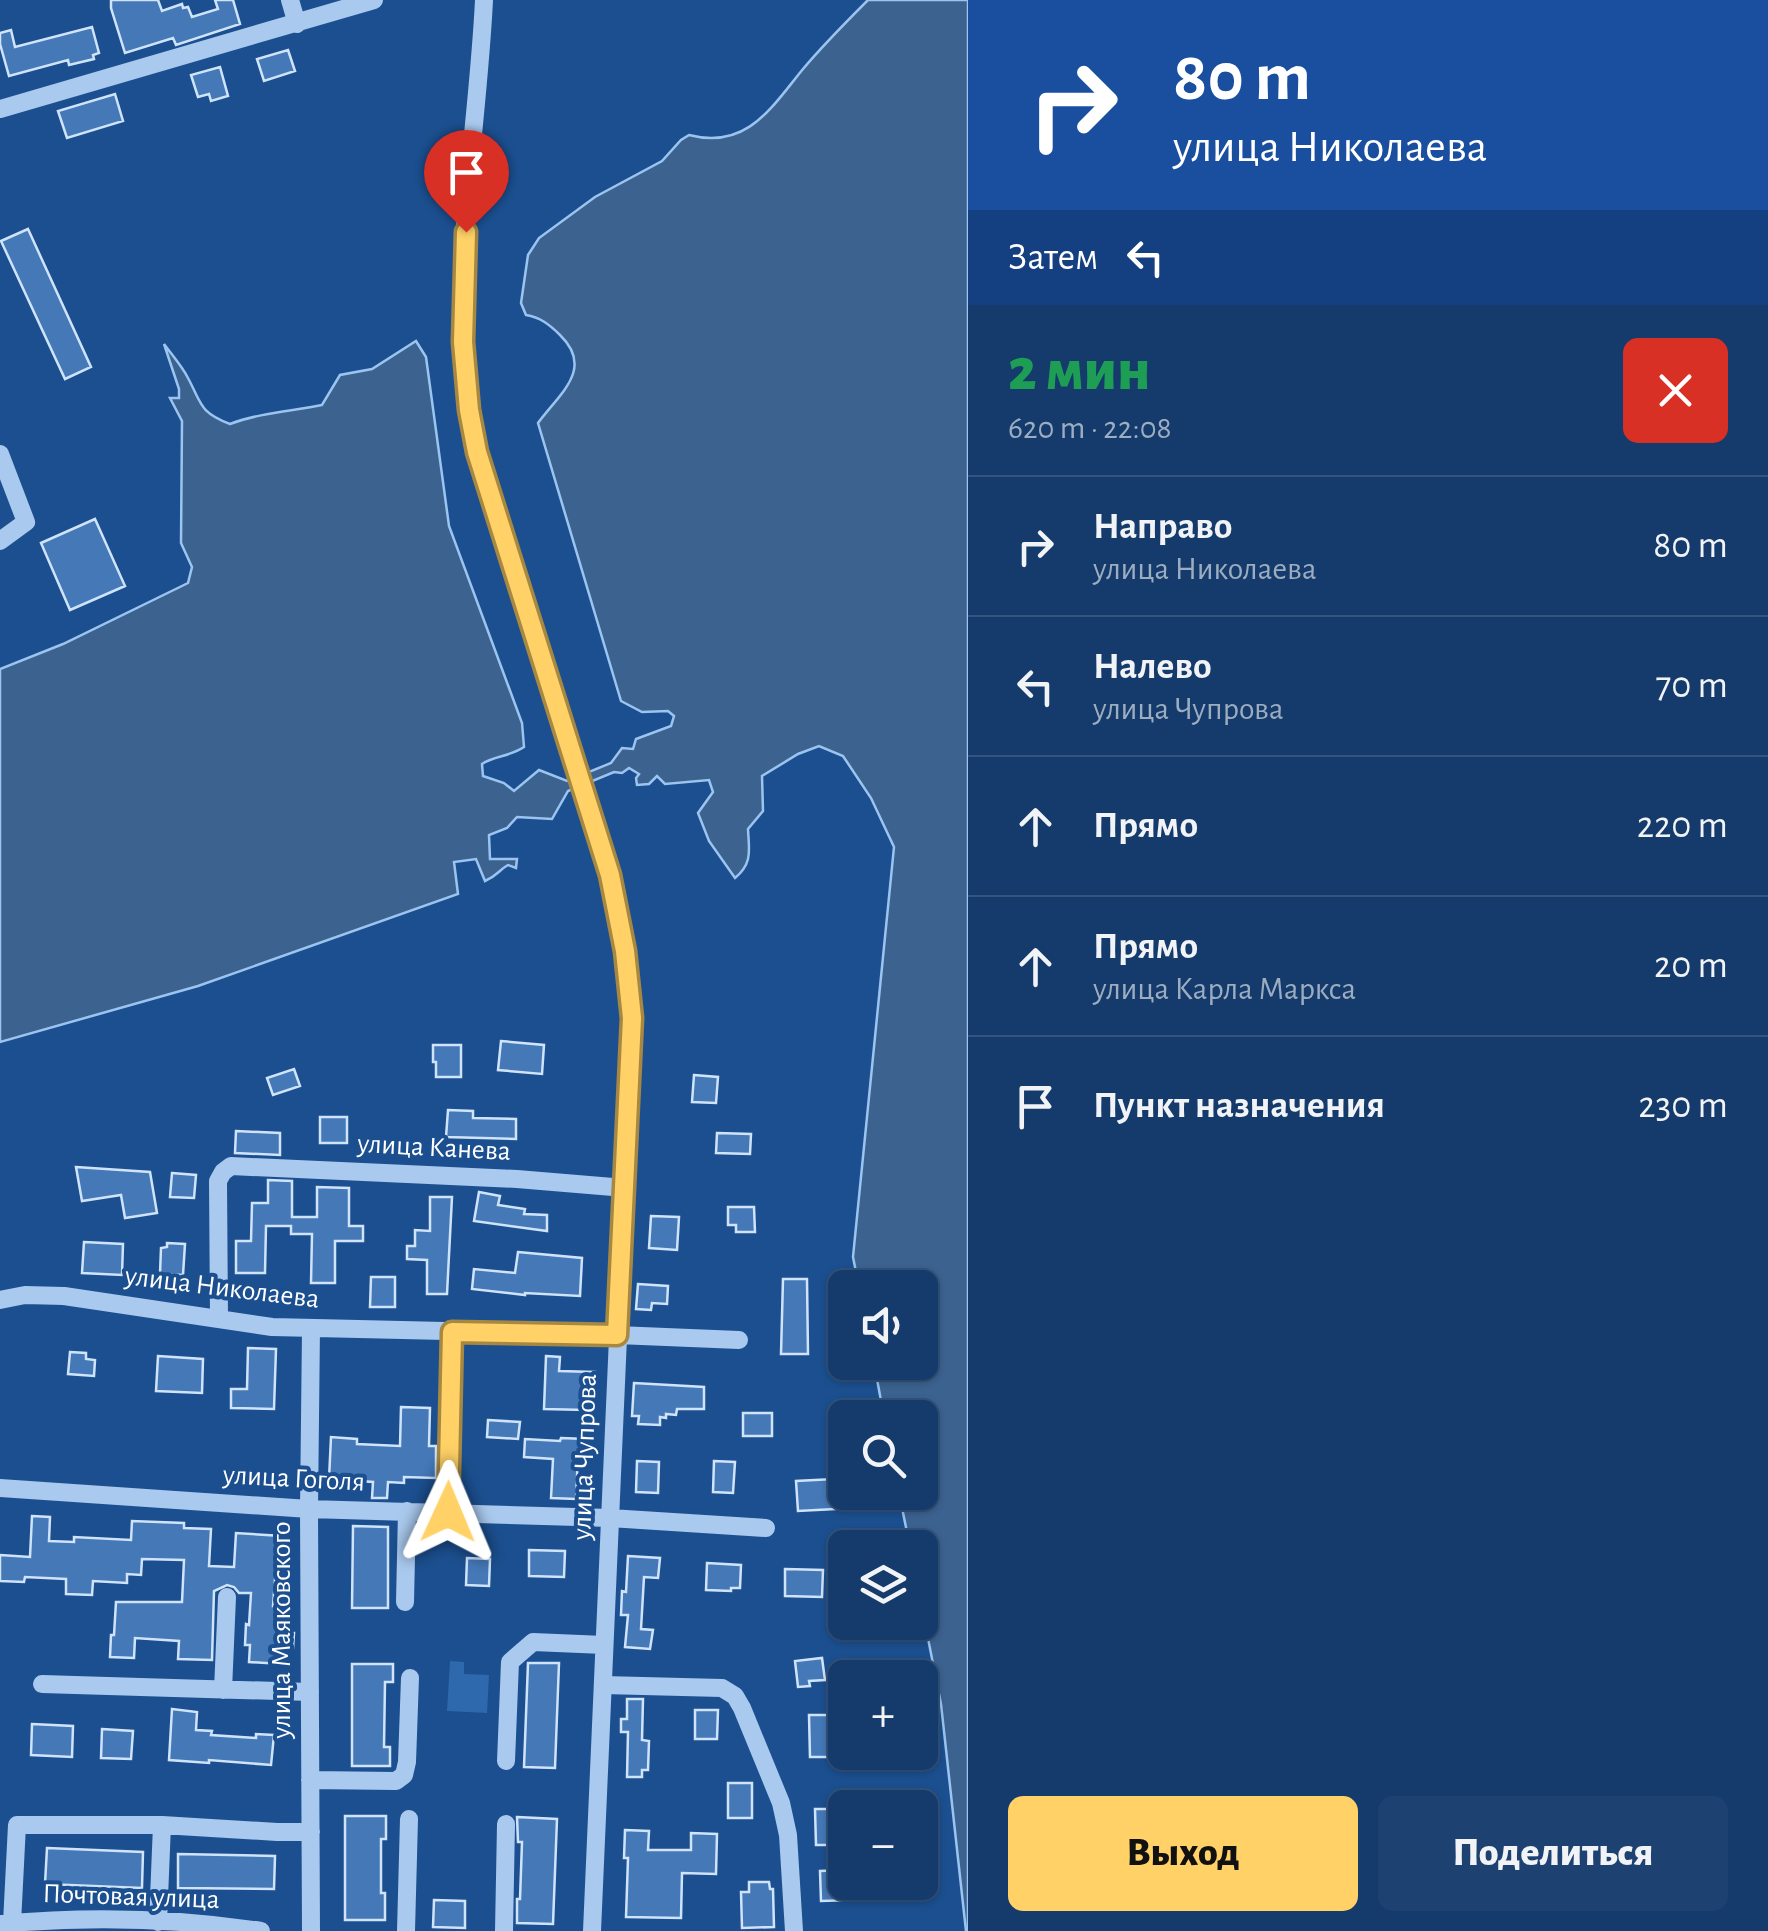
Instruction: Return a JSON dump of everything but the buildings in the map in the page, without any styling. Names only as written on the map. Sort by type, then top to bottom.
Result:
[{"type":"street","points":[[290,0],[297,24]]},
{"type":"street","name":"улица Чупрова","points":[[484,0],[466,240],[465,377],[477,452],[610,875],[630,984],[632,1054],[592,1931]]},
{"type":"street","points":[[0,109],[364,2]]},
{"type":"street","points":[[0,454],[26,522],[0,542]]},
{"type":"street","name":"улица Канева","points":[[219,1318],[218,1181],[231,1166],[625,1188]]},
{"type":"street","name":"улица Николаева","points":[[0,1300],[26,1295],[64,1296],[272,1328],[739,1340]]},
{"type":"street","name":"улица Маяковского","points":[[311,1328],[311,1931]]},
{"type":"street","points":[[448,1512],[452,1332]]},
{"type":"street","name":"улица Гоголя","points":[[0,1488],[309,1509],[610,1518],[766,1528]]},
{"type":"street","points":[[405,1602],[407,1511]]},
{"type":"street","points":[[223,1690],[227,1597]]},
{"type":"street","points":[[506,1761],[510,1662],[533,1642],[604,1645]]},
{"type":"street","points":[[310,1780],[396,1781],[404,1775],[410,1678]]},
{"type":"street","points":[[42,1684],[310,1692]]},
{"type":"street","points":[[603,1685],[722,1688],[735,1696],[781,1802],[788,1835],[794,1931]]},
{"type":"street","points":[[406,1931],[408,1819]]},
{"type":"street","points":[[504,1931],[506,1824]]},
{"type":"street","points":[[6,1923],[17,1825],[162,1825],[310,1832]]},
{"type":"street","points":[[158,1922],[162,1825]]},
{"type":"street","name":"Почтовая улица","points":[[6,1923],[48,1926],[158,1922],[261,1931]]},
{"type":"shaded area","points":[[868,0],[968,0],[968,1931],[938,1689],[938,1660],[932,1660],[928,1640],[938,1640],[938,1530],[907,1530],[902,1510],[938,1510],[938,1400],[881,1400],[877,1380],[938,1380],[938,1270],[856,1270],[853,1257],[894,847],[871,798],[843,756],[819,746],[762,776],[763,811],[748,829],[747,861],[735,878],[709,841],[698,813],[713,792],[709,780],[665,784],[657,776],[649,784],[637,785],[639,774],[629,768],[568,791],[552,819],[517,817],[507,828],[489,835],[490,859],[517,859],[516,868],[508,865],[485,881],[476,859],[454,862],[458,894],[198,986],[0,1042],[0,669],[63,644],[188,583],[192,567],[181,543],[182,421],[170,398],[179,398],[179,389],[164,344],[203,406],[230,424],[322,405],[340,375],[372,369],[416,341],[426,357],[449,526],[522,723],[524,747],[482,764],[483,776],[514,791],[539,770],[567,781],[611,763],[622,748],[633,749],[636,739],[671,726],[674,716],[668,711],[642,712],[621,701],[538,423],[570,381],[574,359],[570,347],[556,331],[526,315],[521,303],[528,255],[539,238],[595,197],[662,161],[689,135],[727,136],[756,122]]},
{"type":"shaded area","points":[[450,1661],[464,1662],[464,1674],[489,1675],[487,1713],[447,1711]]},
{"type":"route","points":[[448,1512],[452,1332],[617,1335],[632,1054],[630,984],[610,875],[477,452],[463,342],[466,232]]}]
